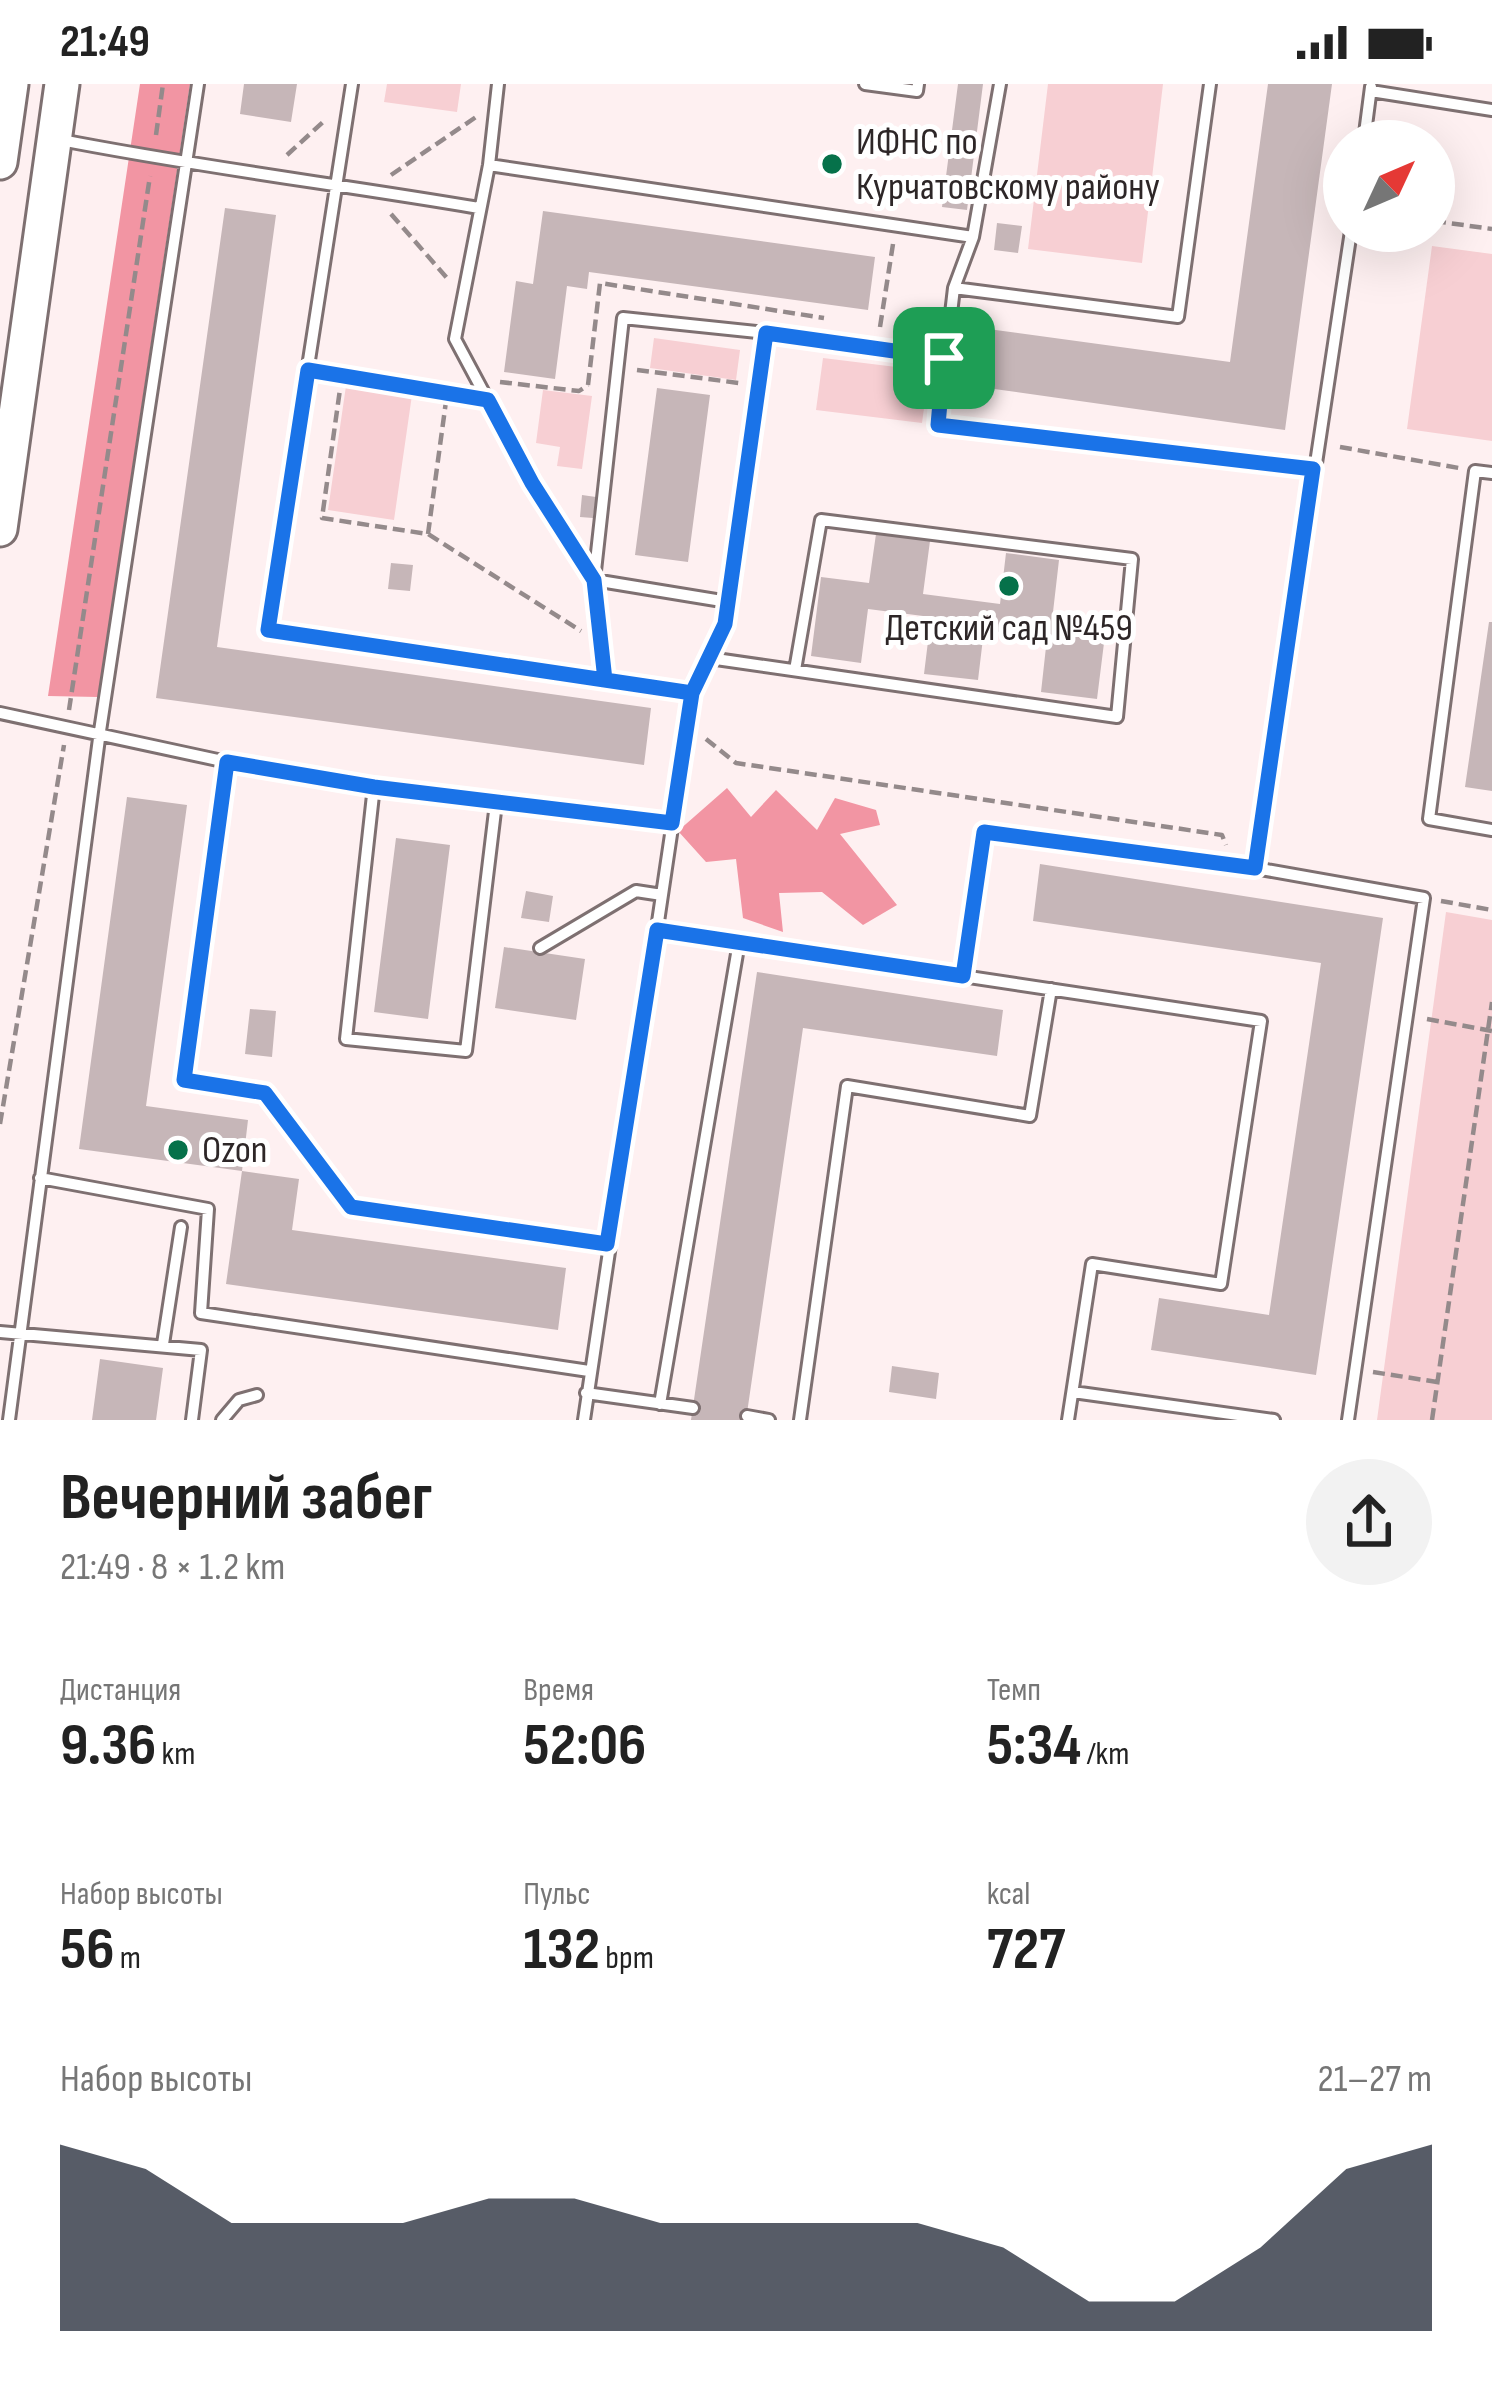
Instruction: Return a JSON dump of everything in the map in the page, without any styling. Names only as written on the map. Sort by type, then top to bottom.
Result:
[{"type":"main road","points":[[0,529],[11,378],[62,84]]},
{"type":"main road","points":[[0,162],[6,100]]},
{"type":"lane","points":[[9,1420],[100,731],[198,84]]},
{"type":"lane","points":[[352,84],[268,630],[692,693]]},
{"type":"lane","points":[[498,84],[489,165],[455,339],[532,483],[594,580],[728,602]]},
{"type":"lane","points":[[865,84],[917,91],[918,84]]},
{"type":"lane","points":[[1000,84],[973,237],[954,288],[938,425],[1313,469]]},
{"type":"lane","points":[[954,288],[1178,316],[1210,84]]},
{"type":"lane","points":[[1367,120],[1371,87],[1492,110]]},
{"type":"lane","points":[[53,139],[479,208]]},
{"type":"lane","points":[[489,165],[973,237]]},
{"type":"lane","points":[[1255,868],[1348,252]]},
{"type":"lane","points":[[605,680],[594,580],[623,318],[944,358]]},
{"type":"lane","points":[[584,1420],[692,693],[725,624],[766,333]]},
{"type":"lane","points":[[1492,473],[1475,471],[1429,819],[1492,830]]},
{"type":"lane","points":[[709,658],[1117,717],[1132,559],[821,520],[795,670]]},
{"type":"lane","points":[[0,712],[227,762],[374,787],[672,823]]},
{"type":"lane","points":[[227,762],[184,1080],[265,1093],[351,1207],[607,1244]]},
{"type":"lane","points":[[374,787],[346,1039],[466,1051],[496,803]]},
{"type":"lane","points":[[963,976],[984,832],[1255,868],[1424,898],[1348,1420]]},
{"type":"lane","points":[[540,948],[636,891],[662,896]]},
{"type":"lane","points":[[657,930],[1261,1021],[1222,1284],[1092,1264],[1068,1420]]},
{"type":"lane","points":[[660,1404],[739,942]]},
{"type":"lane","points":[[800,1420],[847,1086],[1030,1116],[1051,989]]},
{"type":"lane","points":[[40,1178],[208,1209],[201,1313],[590,1371]]},
{"type":"lane","points":[[163,1344],[181,1227]]},
{"type":"lane","points":[[0,1332],[201,1350],[192,1420]]},
{"type":"lane","points":[[1073,1392],[1274,1420]]},
{"type":"lane","points":[[586,1393],[692,1408]]},
{"type":"lane","points":[[222,1420],[238,1400],[256,1395]]},
{"type":"lane","points":[[747,1416],[769,1420]]},
{"type":"path","points":[[0,1124],[67,725],[164,84]]},
{"type":"path","points":[[266,175],[350,98]]},
{"type":"path","points":[[1455,224],[1492,230]]},
{"type":"path","points":[[877,349],[896,226]]},
{"type":"path","points":[[476,380],[579,391],[617,368],[758,386]]},
{"type":"path","points":[[308,370],[488,400]]},
{"type":"path","points":[[342,375],[322,518],[428,534],[601,644]]},
{"type":"path","points":[[428,534],[447,394]]},
{"type":"path","points":[[1317,444],[1475,471]]},
{"type":"path","points":[[688,724],[736,763],[1222,836],[1236,866]]},
{"type":"path","points":[[1424,898],[1492,910]]},
{"type":"path","points":[[1432,1420],[1492,1002]]},
{"type":"path","points":[[1407,1015],[1490,1030]]},
{"type":"path","points":[[1355,1369],[1437,1382]]},
{"type":"shaded area","points":[[140,84],[190,84],[98,697],[48,696]]},
{"type":"shaded area","points":[[387,84],[461,84],[457,112],[384,102]]},
{"type":"shaded area","points":[[1048,84],[1163,84],[1142,263],[1028,249]]},
{"type":"shaded area","points":[[1455,249],[1492,254],[1492,441],[1407,429],[1431,252]]},
{"type":"shaded area","points":[[654,338],[740,350],[736,380],[650,368]]},
{"type":"shaded area","points":[[823,358],[929,371],[922,423],[816,410]]},
{"type":"shaded area","points":[[347,379],[413,388],[394,520],[328,510]]},
{"type":"shaded area","points":[[543,390],[592,396],[582,469],[557,466],[560,447],[536,443]]},
{"type":"shaded area","points":[[727,788],[751,817],[776,790],[817,830],[835,798],[876,810],[880,825],[840,834],[897,905],[863,925],[822,892],[779,893],[783,932],[743,918],[736,859],[706,862],[678,831]]},
{"type":"shaded area","points":[[1446,912],[1492,920],[1492,1420],[1377,1420]]},
{"type":"building","points":[[244,84],[297,84],[291,122],[240,114]]},
{"type":"building","points":[[958,84],[983,84],[967,210],[942,207]]},
{"type":"building","points":[[1268,84],[1332,84],[1327,120],[1323,120],[1323,150],[1285,430],[980,387],[988,329],[1230,362]]},
{"type":"building","points":[[225,208],[276,215],[217,647],[651,708],[644,765],[156,698]]},
{"type":"building","points":[[543,211],[875,257],[868,310],[589,272],[587,289],[567,286],[555,379],[504,372],[516,281],[533,284]]},
{"type":"building","points":[[997,223],[1022,226],[1018,253],[994,250]]},
{"type":"building","points":[[657,388],[710,395],[688,562],[635,555]]},
{"type":"building","points":[[582,495],[596,497],[593,518],[580,517]]},
{"type":"building","points":[[876,534],[930,541],[923,594],[1000,604],[1006,553],[1059,560],[1053,612],[1107,619],[1097,699],[1041,692],[1047,638],[984,630],[978,680],[924,674],[931,617],[868,609],[861,663],[811,656],[821,577],[869,583]]},
{"type":"building","points":[[391,563],[413,565],[410,591],[388,589]]},
{"type":"building","points":[[1492,622],[1492,791],[1465,787]]},
{"type":"building","points":[[127,797],[187,805],[146,1106],[248,1120],[242,1171],[79,1149]]},
{"type":"building","points":[[396,838],[450,845],[428,1019],[374,1012]]},
{"type":"building","points":[[1040,864],[1383,918],[1316,1375],[1151,1350],[1159,1298],[1269,1315],[1321,963],[1033,921]]},
{"type":"building","points":[[526,891],[553,896],[549,922],[521,918]]},
{"type":"building","points":[[504,947],[585,959],[576,1020],[495,1008]]},
{"type":"building","points":[[757,972],[1003,1010],[997,1056],[803,1028],[746,1420],[691,1420]]},
{"type":"building","points":[[250,1009],[276,1011],[272,1057],[245,1054]]},
{"type":"building","points":[[242,1171],[299,1179],[292,1230],[566,1268],[558,1330],[226,1284]]},
{"type":"building","points":[[100,1359],[163,1368],[156,1420],[92,1420]]},
{"type":"building","points":[[892,1366],[939,1373],[936,1399],[889,1392]]},
{"type":"place","name":"ИФНС по Курчатовскому району","points":[[832,164]]},
{"type":"place","name":"Детский сад №459","points":[[1009,586]]},
{"type":"place","name":"Ozon","points":[[178,1150]]},
{"type":"route","points":[[944,358],[766,333],[725,624],[692,693],[268,630],[308,370],[488,400],[532,483],[594,580],[605,680],[692,693],[672,823],[374,787],[227,762],[184,1080],[265,1093],[351,1207],[607,1244],[657,930],[963,976],[984,832],[1255,868],[1313,469],[938,425],[944,358]]}]
